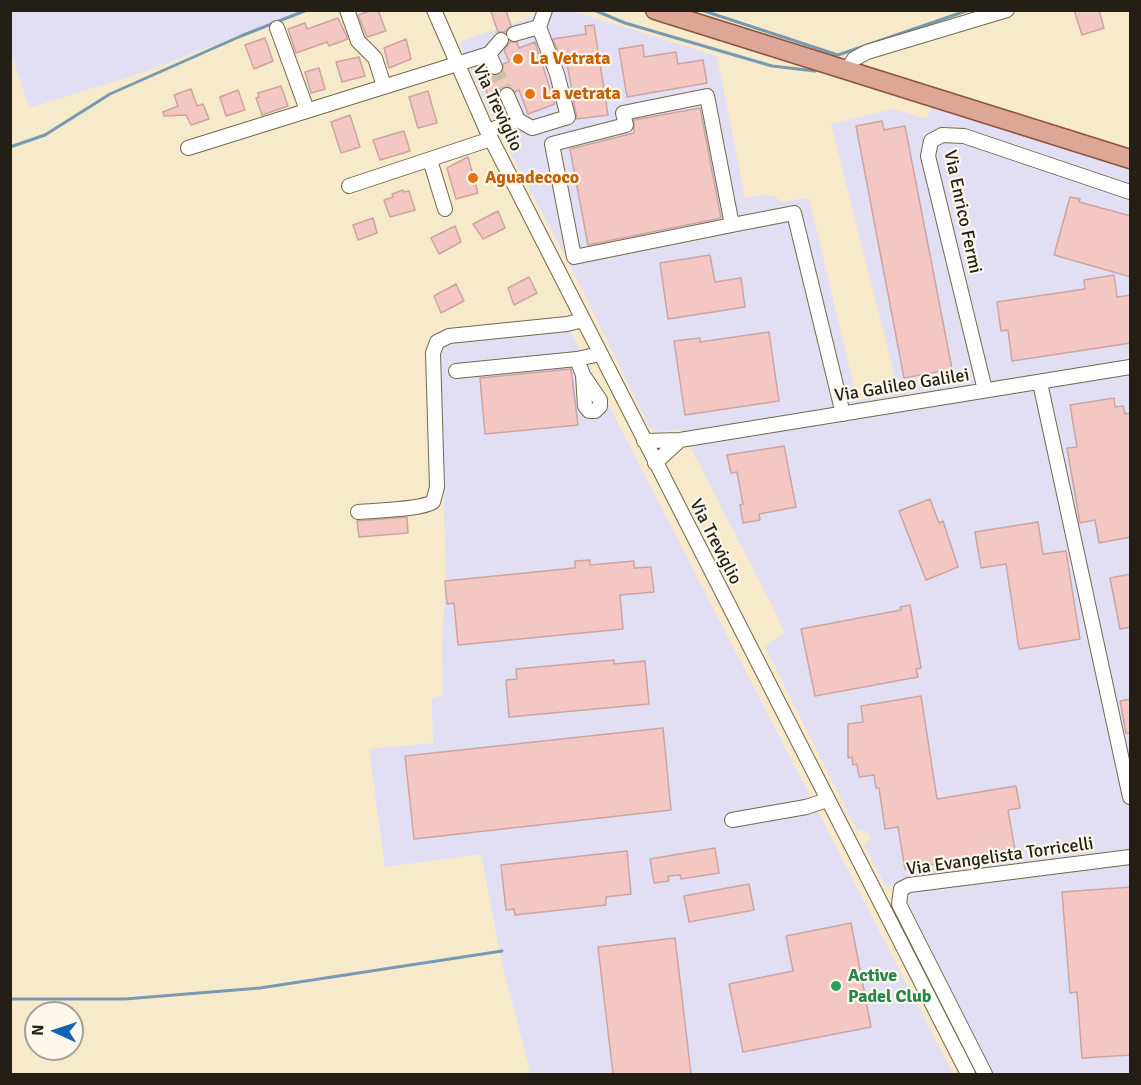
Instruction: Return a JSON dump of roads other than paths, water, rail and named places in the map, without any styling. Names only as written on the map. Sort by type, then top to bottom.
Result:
[{"type":"main road","points":[[655,10],[1131,159]]},
{"type":"street","points":[[347,10],[358,41],[375,58],[384,86]]},
{"type":"street","points":[[507,95],[518,120],[532,128],[568,117],[557,74],[538,27],[545,10]]},
{"type":"street","points":[[846,70],[854,59],[867,52],[1007,10]]},
{"type":"street","name":"Via Treviglio","points":[[438,14],[456,63],[489,135],[968,1074]]},
{"type":"street","points":[[514,34],[538,27]]},
{"type":"street","points":[[277,28],[307,110]]},
{"type":"street","points":[[188,148],[456,63],[492,61],[501,39]]},
{"type":"street","points":[[732,225],[706,96],[623,113],[626,125],[552,144],[574,257],[794,213],[843,414]]},
{"type":"street","points":[[349,186],[430,160],[518,120]]},
{"type":"street","name":"Via Enrico Fermi","points":[[985,390],[928,156],[931,141],[942,135],[964,136],[1131,192]]},
{"type":"street","points":[[430,160],[446,209]]},
{"type":"street","points":[[358,512],[408,506],[423,508],[433,502],[437,487],[433,353],[437,342],[449,336],[567,324],[583,320]]},
{"type":"street","points":[[456,371],[577,359],[600,354]]},
{"type":"street","points":[[577,359],[583,375]]},
{"type":"street","name":"Via Galileo Galilei","points":[[644,441],[680,440],[1131,367]]},
{"type":"street","points":[[1040,382],[1131,797]]},
{"type":"street","points":[[655,462],[680,440]]},
{"type":"street","points":[[732,820],[806,807],[827,800]]},
{"type":"street","name":"Via Evangelista Torricelli","points":[[985,1074],[899,904],[901,890],[914,884],[1131,857]]},
{"type":"waterway","points":[[10,147],[45,135],[110,94],[241,36],[307,10]]},
{"type":"waterway","points":[[594,10],[625,23],[772,66],[815,71]]},
{"type":"waterway","points":[[701,10],[838,55],[969,10]]},
{"type":"waterway","points":[[10,999],[125,999],[260,988],[502,951]]},
{"type":"tunnel","points":[[495,67],[507,95]]},
{"type":"place","name":"La Vetrata","points":[[518,59]]},
{"type":"place","name":"La vetrata","points":[[530,94]]},
{"type":"place","name":"Aguadecoco","points":[[473,178]]},
{"type":"place","name":"Active Padel Club","points":[[836,986]]}]
